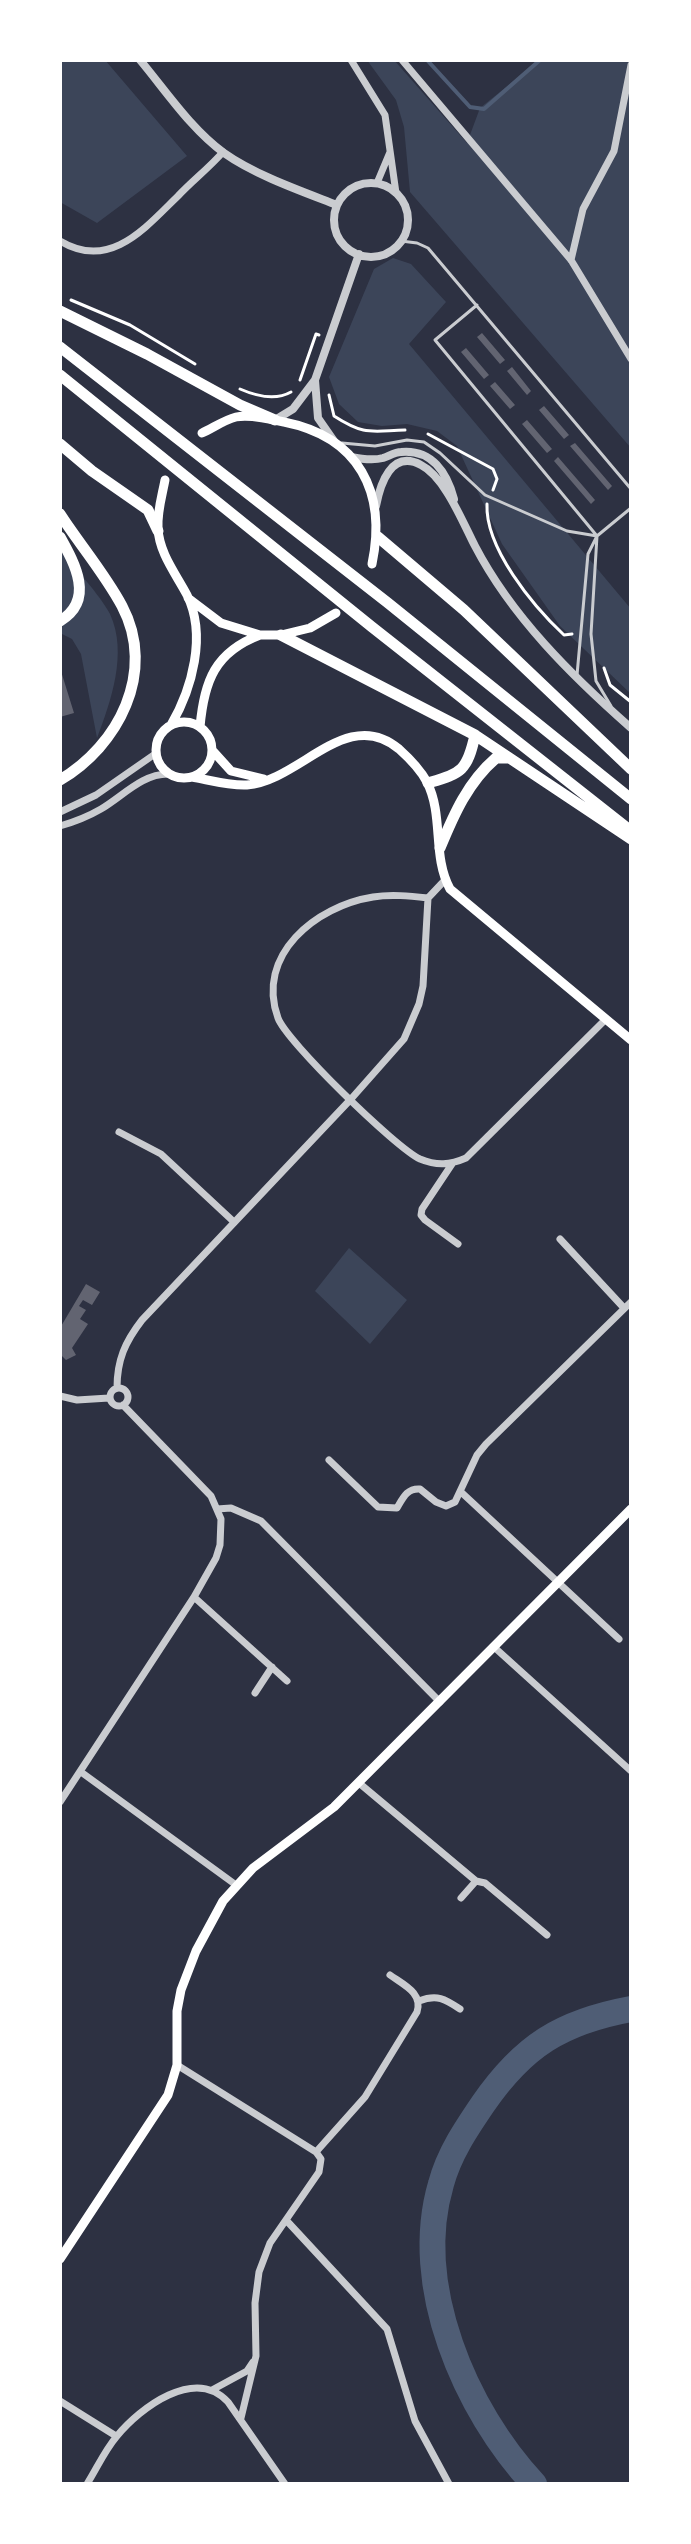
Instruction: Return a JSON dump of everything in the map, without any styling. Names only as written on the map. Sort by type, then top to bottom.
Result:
[{"type":"highway","points":[[60,311],[126,342],[240,405],[275,420]]},
{"type":"highway","points":[[60,347],[388,603],[631,799]]},
{"type":"highway","points":[[60,375],[631,831]]},
{"type":"highway","points":[[60,444],[92,471],[148,510],[158,531]]},
{"type":"highway","points":[[60,514],[123,607],[134,640],[135,658],[133,682],[119,723],[95,756],[60,780]]},
{"type":"highway","points":[[60,537],[73,560],[81,596],[76,608],[60,621]]},
{"type":"highway","points":[[378,537],[464,610],[631,769]]},
{"type":"highway","points":[[281,635],[475,735],[631,839]]},
{"type":"highway","points":[[428,783],[451,778],[461,772],[475,735]]},
{"type":"highway","points":[[440,848],[456,808],[482,770],[496,758],[512,758]]},
{"type":"main road","points":[[202,433],[238,416],[307,426],[335,442],[351,457],[370,488],[376,506],[378,537],[372,564]]},
{"type":"main road","points":[[165,480],[159,506],[158,531],[169,566],[188,598],[195,642],[194,667],[181,708],[156,742],[155,754],[160,765],[168,774],[180,778],[247,785],[301,764],[332,744],[363,734],[393,744],[428,783],[436,811],[440,866],[458,899],[631,1040]]},
{"type":"main road","points":[[188,598],[221,623],[260,635],[281,635],[310,628],[336,613]]},
{"type":"main road","points":[[200,727],[216,666],[229,650],[260,635]]},
{"type":"main road","points":[[171,725],[191,723],[200,727],[212,750],[231,771],[267,779]]},
{"type":"main road","points":[[192,777],[206,767],[212,750]]},
{"type":"main road","points":[[60,2259],[168,2095],[177,2065],[177,2011],[181,1990],[211,1919],[236,1885],[253,1868],[334,1807],[631,1509]]},
{"type":"street","points":[[140,60],[199,129],[223,152],[301,191],[337,205]]},
{"type":"street","points":[[351,60],[385,115],[396,193]]},
{"type":"street","points":[[402,60],[571,260],[631,359]]},
{"type":"street","points":[[571,260],[583,209],[614,151],[631,65]]},
{"type":"street","points":[[377,183],[390,150]]},
{"type":"street","points":[[60,241],[88,251],[113,249],[135,238],[223,152]]},
{"type":"street","points":[[377,183],[396,193],[403,202],[409,221],[401,241],[391,251],[380,255],[359,254],[348,248],[335,229],[337,205],[353,188],[364,184],[377,183]]},
{"type":"street","points":[[275,420],[293,409],[315,380],[359,254]]},
{"type":"street","points":[[315,380],[318,418],[335,442]]},
{"type":"street","points":[[351,457],[380,460],[400,451],[433,460],[443,470],[456,508]]},
{"type":"street","points":[[376,506],[384,475],[395,466],[419,463],[433,474],[515,608],[577,679],[631,728]]},
{"type":"street","points":[[60,812],[96,795],[155,754]]},
{"type":"street","points":[[60,826],[101,809],[157,774],[168,774]]},
{"type":"street","points":[[117,1388],[118,1362],[130,1334],[395,1052],[419,1004],[425,968],[428,898],[445,880]]},
{"type":"street","points":[[428,898],[376,896],[335,909],[297,934],[277,963],[272,981],[272,1001],[284,1031],[403,1149],[418,1158],[443,1165],[466,1158],[606,1019]]},
{"type":"street","points":[[119,1132],[161,1154],[234,1222]]},
{"type":"street","points":[[452,1164],[421,1215],[458,1244]]},
{"type":"street","points":[[560,1239],[624,1308]]},
{"type":"street","points":[[329,1460],[372,1504],[386,1509],[397,1508],[408,1492],[414,1489],[420,1489],[446,1506],[455,1502],[486,1444],[631,1302]]},
{"type":"street","points":[[109,1398],[117,1388],[124,1389],[128,1395],[123,1405]]},
{"type":"street","points":[[60,1396],[77,1400],[109,1398]]},
{"type":"street","points":[[109,1398],[116,1406],[123,1405]]},
{"type":"street","points":[[60,1802],[194,1597],[220,1545],[221,1519],[211,1496],[123,1405]]},
{"type":"street","points":[[461,1492],[619,1639]]},
{"type":"street","points":[[217,1509],[231,1508],[261,1521],[440,1702]]},
{"type":"street","points":[[194,1597],[287,1681]]},
{"type":"street","points":[[494,1647],[631,1771]]},
{"type":"street","points":[[255,1693],[272,1667]]},
{"type":"street","points":[[81,1772],[236,1885]]},
{"type":"street","points":[[359,1783],[476,1881],[485,1883],[547,1935]]},
{"type":"street","points":[[461,1898],[476,1881]]},
{"type":"street","points":[[316,2152],[365,2097],[417,2012],[419,2001],[411,1989],[390,1975]]},
{"type":"street","points":[[419,2001],[445,1998],[460,2009]]},
{"type":"street","points":[[177,2065],[316,2152],[321,2159],[319,2172],[270,2243],[259,2272],[255,2303],[256,2356],[241,2418]]},
{"type":"street","points":[[286,2220],[387,2329],[415,2421],[449,2484]]},
{"type":"street","points":[[212,2390],[247,2371],[256,2356]]},
{"type":"street","points":[[87,2484],[116,2436],[153,2403],[183,2390],[212,2390],[221,2394],[241,2418],[285,2484]]},
{"type":"street","points":[[60,2401],[116,2436]]},
{"type":"lane","points":[[401,241],[428,248],[631,489]]},
{"type":"lane","points":[[477,305],[435,340],[597,536],[591,634],[596,681],[617,715]]},
{"type":"lane","points":[[335,442],[375,446],[407,440],[424,442],[485,495],[567,531],[597,536]]},
{"type":"lane","points":[[577,679],[588,554],[597,536],[631,508]]},
{"type":"path","points":[[60,296],[130,325],[205,371]]},
{"type":"path","points":[[239,388],[269,397],[284,395],[297,388],[316,334]]},
{"type":"path","points":[[328,393],[334,416],[353,428],[370,433],[410,431]]},
{"type":"path","points":[[419,431],[435,435],[493,469],[497,479],[492,491]]},
{"type":"path","points":[[487,504],[486,521],[504,560],[546,619],[564,635],[581,633]]},
{"type":"path","points":[[600,659],[610,685],[631,702]]},
{"type":"shaded area","points":[[60,60],[105,60],[187,156],[97,223],[60,202]]},
{"type":"shaded area","points":[[367,60],[394,60],[467,143],[480,108],[540,60],[631,60],[631,448],[410,192],[404,127],[396,100]]},
{"type":"shaded area","points":[[393,258],[411,264],[446,302],[409,344],[631,609],[631,694],[560,626],[502,544],[457,446],[437,431],[407,424],[382,426],[358,422],[339,404],[329,377],[374,269]]},
{"type":"shaded area","points":[[60,549],[106,606],[115,629],[118,645],[116,677],[97,738],[81,654],[72,639],[60,633]]},
{"type":"shaded area","points":[[349,1248],[407,1300],[370,1344],[315,1291]]},
{"type":"building","points":[[482,333],[505,360],[500,364],[477,337]]},
{"type":"building","points":[[466,348],[489,375],[484,379],[461,352]]},
{"type":"building","points":[[512,367],[531,391],[527,395],[507,371]]},
{"type":"building","points":[[495,382],[515,405],[510,409],[490,386]]},
{"type":"building","points":[[544,406],[569,435],[564,439],[539,410]]},
{"type":"building","points":[[527,420],[552,449],[547,453],[522,424]]},
{"type":"building","points":[[575,443],[612,486],[608,490],[570,446]]},
{"type":"building","points":[[558,457],[595,500],[591,504],[554,461]]},
{"type":"building","points":[[60,668],[74,713],[60,717]]},
{"type":"building","points":[[86,1284],[100,1292],[92,1305],[83,1300],[79,1306],[86,1310],[80,1319],[88,1324],[72,1348],[76,1355],[66,1360],[60,1354],[60,1328]]},
{"type":"waterway","points":[[427,60],[470,107],[484,109],[540,60]]},
{"type":"waterway","points":[[534,2484],[486,2420],[450,2344],[439,2304],[433,2263],[434,2223],[441,2184],[464,2132],[498,2084],[529,2052],[564,2029],[631,2009]]}]
